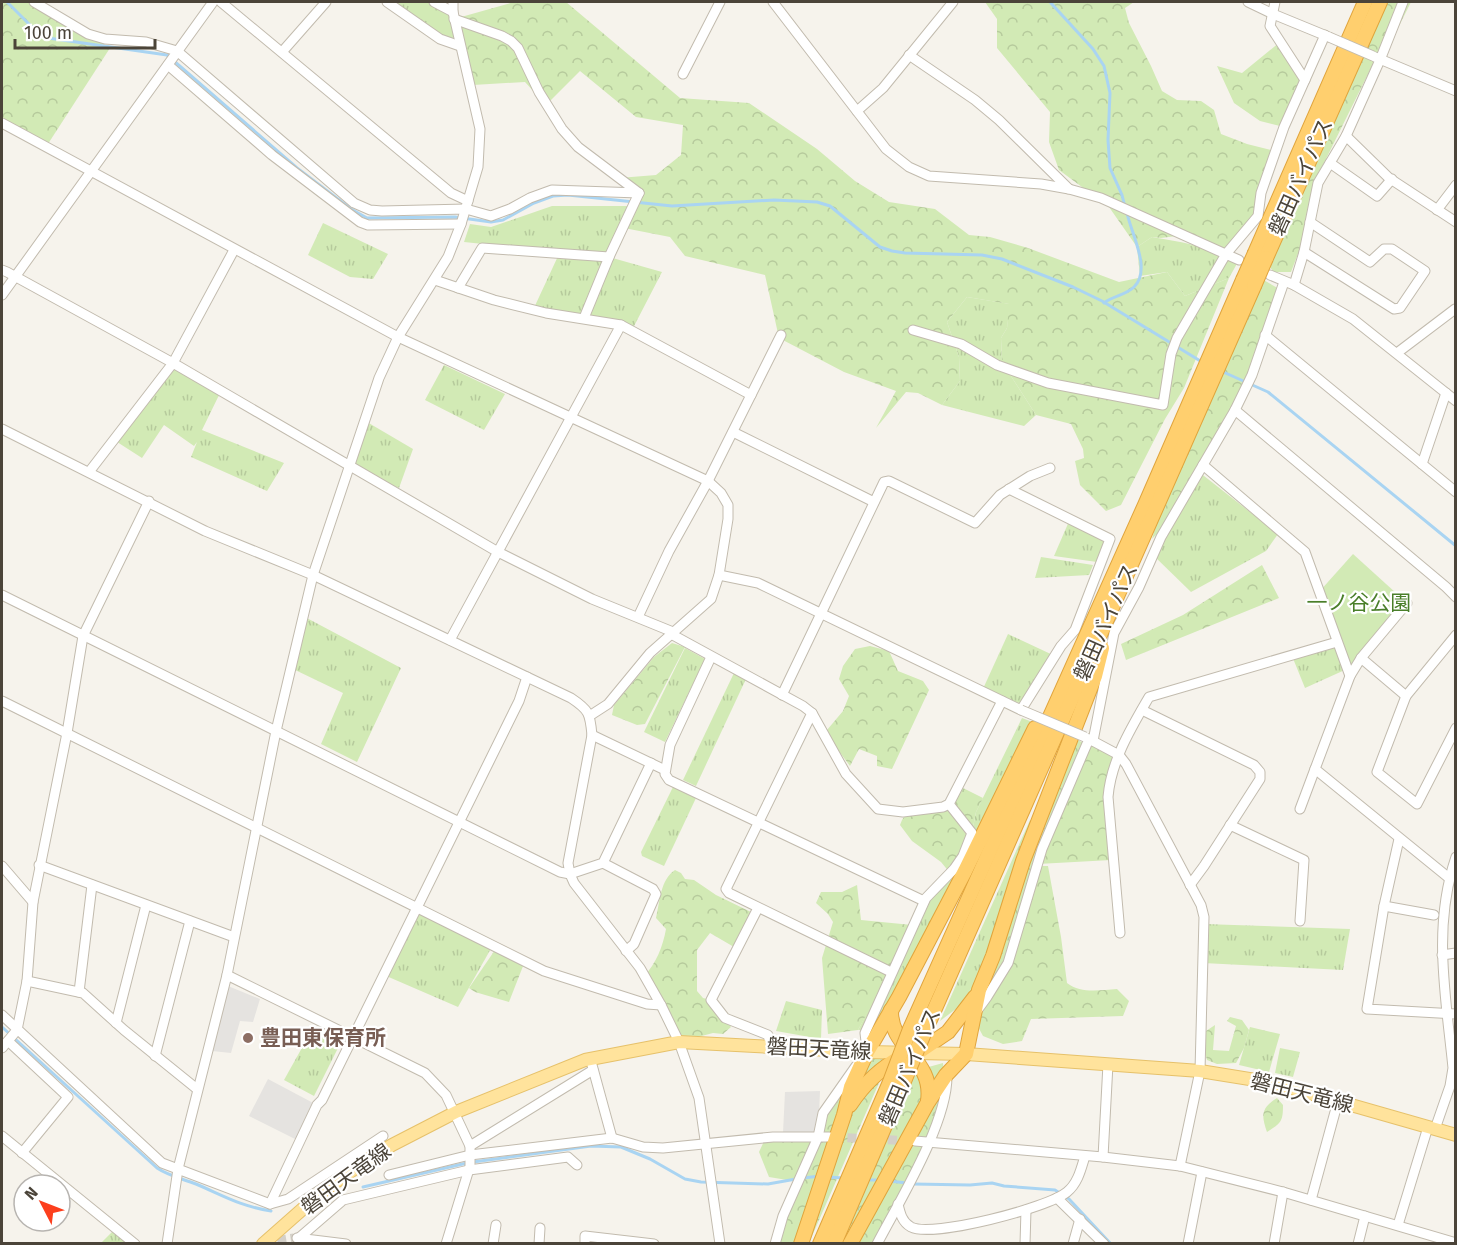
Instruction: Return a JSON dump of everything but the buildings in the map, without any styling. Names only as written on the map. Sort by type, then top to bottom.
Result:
[{"type":"highway","name":"磐田バイパス","points":[[1260,256],[1365,2]]},
{"type":"highway","name":"磐田バイパス","points":[[820,1244],[896,1084],[925,1031],[1248,283],[1380,2]]},
{"type":"highway","name":"磐田バイパス","points":[[834,1244],[896,1084],[910,1029],[1108,603]]},
{"type":"highway","points":[[850,1244],[928,1102],[946,1075],[966,1054],[979,990],[993,956],[1023,861],[1095,675],[1108,603]]},
{"type":"highway","points":[[801,1244],[844,1115],[851,1087],[867,1052],[1001,800],[1075,645],[1108,603]]},
{"type":"highway","points":[[844,1115],[867,1083],[894,1062],[914,1053],[948,1032],[979,990]]},
{"type":"highway","points":[[891,1010],[894,1031],[914,1053],[927,1077],[930,1090],[928,1102]]},
{"type":"main road","name":"磐田天竜線","points":[[263,1244],[323,1191],[361,1164],[456,1112],[547,1073],[679,1042],[867,1052],[966,1054],[1200,1071],[1274,1083],[1455,1135]]},
{"type":"street","points":[[34,2],[88,34],[105,39],[146,42],[177,51],[354,203],[370,210],[382,211],[467,205]]},
{"type":"street","points":[[2,296],[213,2]]},
{"type":"street","points":[[221,2],[451,193],[467,205],[491,216],[552,190],[639,193]]},
{"type":"street","points":[[282,52],[326,2]]},
{"type":"street","points":[[387,2],[441,39],[460,46]]},
{"type":"street","points":[[434,2],[454,16],[511,41],[518,48],[539,92],[562,129],[578,147],[639,193]]},
{"type":"street","points":[[167,1244],[178,1169],[226,975],[276,731],[313,575],[367,408],[398,338],[448,257],[461,224],[478,167],[480,129],[460,46],[453,2]]},
{"type":"street","points":[[683,74],[720,2]]},
{"type":"street","points":[[773,2],[886,149],[909,167],[929,176],[1041,184],[1070,189],[1101,198],[1239,260]]},
{"type":"street","points":[[857,111],[883,88],[952,2]]},
{"type":"street","points":[[1248,2],[1455,92]]},
{"type":"street","points":[[1275,2],[1270,26],[1305,80]]},
{"type":"street","points":[[973,1016],[1008,963],[1042,849],[1089,739],[1114,633],[1139,587],[1161,537],[1235,410],[1252,375],[1265,335],[1304,252],[1318,183],[1346,136],[1376,58],[1402,2]]},
{"type":"street","points":[[912,330],[961,344],[997,365],[1048,382],[1163,405],[1171,354],[1177,338],[1226,254],[1257,216],[1261,193],[1284,128],[1327,36]]},
{"type":"street","points":[[909,55],[975,100],[999,120],[1070,189]]},
{"type":"street","points":[[168,65],[272,155],[360,222],[368,225],[461,224]]},
{"type":"street","points":[[2,123],[398,338],[708,481],[721,494],[728,505],[728,519],[719,575],[711,599],[650,653],[609,704],[591,715]]},
{"type":"street","points":[[1346,136],[1392,179],[1455,222]]},
{"type":"street","points":[[1330,163],[1377,196],[1392,179]]},
{"type":"street","points":[[1437,210],[1455,186]]},
{"type":"street","points":[[584,318],[639,193]]},
{"type":"street","points":[[1304,252],[1394,309],[1400,308],[1425,271],[1392,249],[1384,249],[1370,262],[1310,222]]},
{"type":"street","points":[[458,288],[482,248],[609,257]]},
{"type":"street","points":[[89,472],[173,363],[234,250]]},
{"type":"street","points":[[2,270],[173,363],[498,552],[592,599],[672,633],[711,657],[803,706],[812,713],[846,774],[878,809],[903,812],[943,807],[949,804],[1002,701]]},
{"type":"street","points":[[1270,275],[1289,283],[1353,319],[1455,401]]},
{"type":"street","points":[[435,280],[494,300],[546,314],[621,325],[751,395]]},
{"type":"street","points":[[1397,353],[1455,309]]},
{"type":"street","points":[[450,640],[621,325]]},
{"type":"street","points":[[638,617],[669,551],[708,481],[781,334]]},
{"type":"street","points":[[1265,335],[1455,492]]},
{"type":"street","points":[[1422,464],[1446,393]]},
{"type":"street","points":[[1235,410],[1455,597]]},
{"type":"street","points":[[2,429],[205,531],[313,575],[571,698],[584,707],[591,715],[592,735],[568,863],[570,874],[574,883],[640,968],[662,1005],[679,1042],[699,1098],[720,1244]]},
{"type":"street","points":[[732,432],[874,502]]},
{"type":"street","points":[[1203,465],[1305,552],[1350,676]]},
{"type":"street","points":[[782,695],[884,482],[889,481],[975,523],[1000,495],[1030,476],[1050,468]]},
{"type":"street","points":[[1009,489],[1110,539],[1075,630],[1061,645],[1021,710]]},
{"type":"street","points":[[22,1153],[68,1098],[5,1044],[17,1030],[27,981],[33,902],[39,865],[67,733],[83,636],[148,501]]},
{"type":"street","points":[[719,575],[758,583],[1119,755],[1126,764],[1190,885],[1204,917],[1200,1071],[1180,1166]]},
{"type":"street","points":[[2,595],[560,872],[570,874],[603,863],[653,889],[656,894],[633,944],[627,951]]},
{"type":"street","points":[[1300,809],[1350,676],[1361,658],[1407,603]]},
{"type":"street","points":[[1455,635],[1406,696],[1377,772],[1417,804],[1455,728]]},
{"type":"street","points":[[1120,933],[1108,797],[1109,780],[1119,755],[1149,697],[1337,642]]},
{"type":"street","points":[[711,657],[670,745],[665,770],[669,780],[924,901]]},
{"type":"street","points":[[1361,658],[1406,696]]},
{"type":"street","points":[[270,1204],[317,1105],[460,822],[519,701],[527,677]]},
{"type":"street","points":[[2,701],[544,970],[647,1004],[662,1005]]},
{"type":"street","points":[[1142,710],[1254,765],[1260,772],[1260,779],[1190,885]]},
{"type":"street","points":[[812,713],[726,889],[729,893],[758,908],[891,972]]},
{"type":"street","points":[[592,735],[665,770]]},
{"type":"street","points":[[603,863],[651,763]]},
{"type":"street","points":[[1315,769],[1449,878]]},
{"type":"street","points":[[775,1244],[783,1216],[818,1137],[823,1113],[867,1052],[865,1033],[924,901],[954,869],[969,844],[972,833],[949,804]]},
{"type":"street","points":[[1230,825],[1304,860],[1300,921]]},
{"type":"street","points":[[1400,838],[1384,906],[1367,1009],[1452,1014]]},
{"type":"street","points":[[1398,1225],[1432,1128],[1450,1086],[1453,1068],[1452,1014],[1442,955],[1441,934],[1449,878],[1455,857]]},
{"type":"street","points":[[39,865],[234,937]]},
{"type":"street","points":[[2,866],[33,902]]},
{"type":"street","points":[[79,992],[92,885]]},
{"type":"street","points":[[116,1023],[146,904]]},
{"type":"street","points":[[1384,906],[1434,915]]},
{"type":"street","points":[[758,908],[711,1000],[725,1018],[768,1035],[771,1047]]},
{"type":"street","points":[[155,1056],[190,921]]},
{"type":"street","points":[[1442,955],[1455,953]]},
{"type":"street","points":[[226,975],[424,1073],[446,1095],[456,1112],[470,1159],[446,1244]]},
{"type":"street","points":[[27,981],[83,993],[155,1056],[197,1089]]},
{"type":"street","points":[[2,1015],[162,1163],[270,1204],[288,1199],[383,1136]]},
{"type":"street","points":[[470,1159],[591,1064],[612,1138]]},
{"type":"street","points":[[1103,1157],[1108,1064]]},
{"type":"street","points":[[877,1244],[929,1142],[947,1092],[946,1075]]},
{"type":"street","points":[[1311,1200],[1338,1101]]},
{"type":"street","points":[[2,1136],[135,1244]]},
{"type":"street","points":[[389,1175],[470,1159],[612,1138],[643,1147],[653,1147],[773,1137],[830,1137]]},
{"type":"street","points":[[915,1141],[1180,1166],[1283,1192],[1455,1243]]},
{"type":"street","points":[[898,1204],[900,1215],[910,1226],[922,1229],[972,1224],[1026,1210],[1062,1195],[1077,1181],[1086,1156]]},
{"type":"street","points":[[345,1244],[297,1238],[343,1200],[470,1159],[568,1157],[578,1165]]},
{"type":"street","points":[[1188,1244],[1202,1172]]},
{"type":"street","points":[[1274,1244],[1283,1192]]},
{"type":"street","points":[[1062,1195],[1080,1219],[1104,1244]]},
{"type":"street","points":[[1024,1244],[1026,1210]]},
{"type":"street","points":[[1358,1244],[1365,1216]]},
{"type":"street","points":[[1073,1244],[1080,1219]]},
{"type":"street","points":[[493,1244],[496,1226]]},
{"type":"street","points":[[538,1244],[540,1228]]},
{"type":"street","points":[[585,1244],[585,1236],[654,1244]]},
{"type":"green space","points":[[2,2],[33,2],[110,48],[46,147],[2,122]]},
{"type":"green space","points":[[388,2],[438,2],[460,17],[460,46]]},
{"type":"green space","points":[[514,2],[566,2],[680,98],[749,103],[817,149],[855,181],[889,202],[935,209],[969,235],[990,237],[1028,248],[1119,282],[1167,272],[1185,296],[1229,278],[1184,388],[1165,419],[1121,505],[1106,511],[1080,485],[1075,461],[1084,458],[1083,449],[1071,424],[1036,415],[1002,362],[1001,338],[1007,328],[1009,304],[967,297],[947,322],[959,357],[960,381],[942,405],[918,393],[906,392],[876,428],[896,391],[844,372],[779,338],[765,275],[685,256],[670,237],[624,228],[632,202],[619,178],[656,175],[681,155],[683,125],[636,117],[580,71],[546,105],[525,82],[473,85],[454,19]]},
{"type":"green space","points":[[985,2],[1134,2],[1125,8],[1129,23],[1162,91],[1177,100],[1201,101],[1214,110],[1221,134],[1271,150],[1255,219],[1238,233],[1222,252],[1191,243],[1184,235],[1152,237],[1137,247],[1109,207],[1059,170],[1049,142],[1050,112],[997,48],[997,19]]},
{"type":"green space","points":[[1386,2],[1411,2],[1386,52],[1370,70],[1320,171],[1309,225],[1291,272],[1274,272],[1266,263]]},
{"type":"green space","points":[[1280,42],[1305,80],[1284,127],[1260,121],[1234,103],[1217,66],[1242,73]]},
{"type":"green space","points":[[552,206],[633,206],[609,257],[662,272],[632,330],[533,310],[559,254],[580,254],[464,242],[470,224],[491,227]]},
{"type":"green space","points":[[323,223],[388,254],[373,279],[350,277],[308,255]]},
{"type":"green space","points":[[1152,237],[1207,248],[1239,260],[1229,278],[1185,296],[1167,272],[1140,276],[1137,247]]},
{"type":"green space","points":[[1260,278],[1281,290],[1252,375],[1173,517],[1152,539],[1168,481]]},
{"type":"green space","points":[[967,297],[1010,304],[1007,328],[1001,338],[1002,362],[1036,415],[1024,426],[942,405],[960,381],[959,357],[947,322]]},
{"type":"green space","points":[[173,363],[221,391],[202,430],[284,463],[267,491],[191,457],[197,442],[194,446],[164,425],[142,458],[114,440]]},
{"type":"green space","points":[[444,365],[505,394],[484,430],[425,400]]},
{"type":"green space","points":[[367,422],[413,449],[399,488],[349,467]]},
{"type":"green space","points":[[1199,472],[1278,534],[1266,551],[1191,592],[1153,555]]},
{"type":"green space","points":[[1070,519],[1106,537],[1097,562],[1054,556]]},
{"type":"green space","name":"一ノ谷公園","points":[[1353,554],[1407,603],[1347,669],[1319,592]]},
{"type":"green space","points":[[1041,557],[1093,565],[1089,575],[1035,578]]},
{"type":"green space","points":[[1262,565],[1279,598],[1126,660],[1121,644],[1183,615]]},
{"type":"green space","points":[[303,616],[401,668],[357,762],[321,744],[343,693],[291,668]]},
{"type":"green space","points":[[1008,634],[1055,656],[1025,705],[982,691]]},
{"type":"green space","points":[[1337,642],[1347,669],[1305,688],[1292,656]]},
{"type":"green space","points":[[672,643],[685,647],[645,724],[637,725],[612,715],[614,705],[654,657]]},
{"type":"green space","points":[[870,646],[889,651],[898,671],[923,681],[929,690],[892,769],[877,766],[877,756],[859,749],[850,766],[832,742],[827,730],[843,711],[849,696],[839,679],[843,666],[855,649]]},
{"type":"green space","points":[[685,648],[705,659],[665,742],[644,732]]},
{"type":"green space","points":[[734,673],[746,679],[696,786],[683,780]]},
{"type":"green space","points":[[1022,718],[1035,723],[876,1031],[858,1030],[926,898],[950,873],[971,837],[976,812]]},
{"type":"green space","points":[[1073,738],[1086,744],[1093,741],[1119,755],[1109,782],[1111,860],[1038,864],[1038,866],[1048,866],[1067,983],[1084,990],[1117,989],[1129,1001],[1123,1016],[1031,1019],[1022,1041],[1003,1044],[983,1036],[976,1023],[983,990]]},
{"type":"green space","points":[[959,786],[983,798],[976,812],[970,842],[950,873],[941,862],[912,841],[900,825],[908,811],[943,807]]},
{"type":"green space","points":[[673,787],[696,798],[664,866],[642,856],[641,852]]},
{"type":"green space","points":[[1030,820],[1034,823],[1005,918],[969,999],[940,1021]]},
{"type":"green space","points":[[675,870],[685,879],[694,880],[716,895],[751,912],[734,947],[710,933],[697,950],[697,991],[703,998],[711,1000],[731,1027],[723,1034],[713,1033],[679,1042],[644,976],[663,942],[666,929],[656,918],[663,885]]},
{"type":"green space","points":[[857,885],[861,920],[912,925],[902,938],[899,954],[858,1030],[828,1034],[822,958],[833,922],[816,903],[821,892],[842,892]]},
{"type":"green space","points":[[421,910],[493,945],[458,1007],[384,975]]},
{"type":"green space","points":[[1204,924],[1350,929],[1343,970],[1203,963]]},
{"type":"green space","points":[[497,947],[525,961],[509,1002],[469,988]]},
{"type":"green space","points":[[786,1001],[822,1010],[821,1039],[776,1031]]},
{"type":"green space","points":[[1230,1017],[1242,1020],[1249,1030],[1244,1048],[1236,1063],[1217,1064],[1207,1060],[1204,1049],[1206,1031],[1215,1025],[1213,1050],[1229,1051],[1236,1026],[1227,1021]]},
{"type":"green space","points":[[1250,1027],[1280,1034],[1269,1072],[1239,1065]]},
{"type":"green space","points":[[313,1028],[341,1042],[314,1096],[284,1080]]},
{"type":"green space","points":[[1280,1048],[1300,1052],[1293,1077],[1275,1073]]},
{"type":"green space","points":[[868,1058],[889,1060],[809,1243],[776,1243],[799,1182],[769,1177],[759,1152],[766,1137],[818,1137],[823,1113]]},
{"type":"green space","points":[[943,1063],[946,1096],[935,1126],[877,1243],[835,1244],[914,1071]]},
{"type":"green space","points":[[1277,1098],[1283,1105],[1282,1119],[1267,1132],[1264,1112],[1268,1105]]},
{"type":"green space","points":[[113,1231],[128,1243],[100,1244]]},
{"type":"shaded area","points":[[228,986],[260,999],[253,1022],[240,1021],[231,1053],[212,1051]]},
{"type":"shaded area","points":[[268,1079],[317,1105],[299,1141],[249,1116]]},
{"type":"shaded area","points":[[820,1091],[818,1137],[783,1133],[785,1092]]},
{"type":"waterway","points":[[7,2],[38,33],[48,38],[167,55],[297,168],[351,209],[367,218],[455,217],[491,222],[503,220],[534,203],[553,196],[568,195],[672,206],[774,200],[817,202],[830,206],[880,247],[892,251],[982,255],[1002,259],[1073,287],[1102,301],[1202,362]]},
{"type":"waterway","points":[[1050,2],[1093,49],[1104,66],[1110,93],[1108,140],[1110,168],[1125,207]]},
{"type":"waterway","points":[[1104,303],[1131,290],[1139,280],[1141,261],[1127,213]]},
{"type":"waterway","points":[[1221,371],[1268,392],[1456,546]]},
{"type":"waterway","points":[[2,1027],[157,1168],[241,1203],[271,1211]]},
{"type":"waterway","points":[[473,1162],[591,1146],[621,1147],[650,1159],[685,1179],[701,1182],[768,1184],[796,1179]]},
{"type":"waterway","points":[[363,1187],[467,1163]]},
{"type":"waterway","points":[[803,1178],[820,1176]]},
{"type":"waterway","points":[[827,1177],[844,1178]]},
{"type":"waterway","points":[[865,1180],[880,1180]]},
{"type":"waterway","points":[[889,1181],[907,1183]]},
{"type":"waterway","points":[[913,1184],[992,1183],[1055,1190],[1069,1199],[1111,1244]]},
{"type":"tunnel","points":[[834,1137],[910,1141]]},
{"type":"tunnel","points":[[264,1243],[294,1238]]},
{"type":"place","name":"豊田東保育所","points":[[248,1038]]}]
